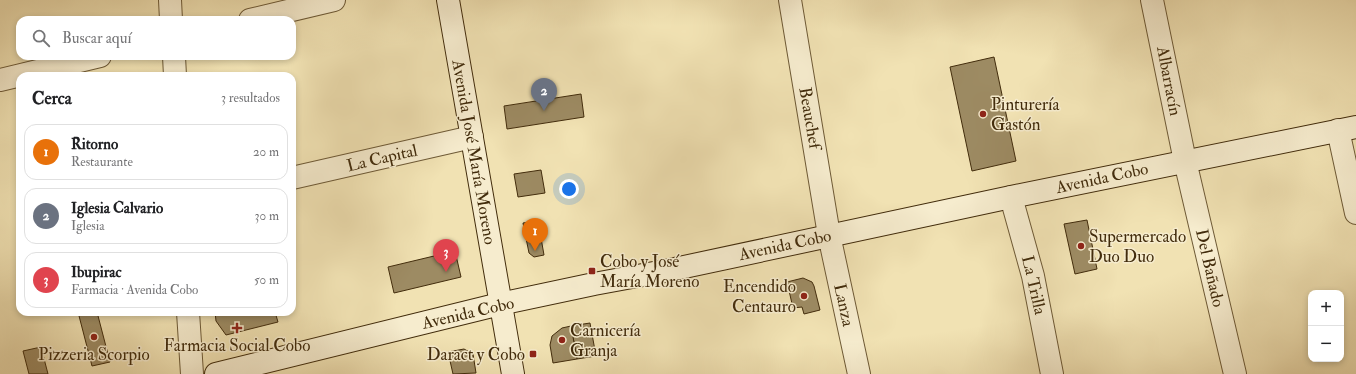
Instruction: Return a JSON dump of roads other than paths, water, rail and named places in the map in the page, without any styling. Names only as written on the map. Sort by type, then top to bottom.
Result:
[{"type":"main road","points":[[170,0],[171,16]]},
{"type":"main road","points":[[267,16],[334,0]]},
{"type":"main road","name":"Avenida José María Moreno","points":[[448,0],[512,374]]},
{"type":"main road","name":"Beauchef","points":[[790,0],[829,235]]},
{"type":"main road","name":"Albarracín","points":[[1152,0],[1185,161]]},
{"type":"main road","points":[[33,72],[83,60]]},
{"type":"main road","points":[[174,60],[175,72]]},
{"type":"main road","points":[[0,80],[16,76]]},
{"type":"main road","points":[[1347,129],[1356,213]]},
{"type":"main road","name":"Avenida Cobo","points":[[216,374],[500,304],[1185,161],[1347,129]]},
{"type":"main road","name":"La Capital","points":[[296,177],[472,137]]},
{"type":"main road","name":"Del Bañado","points":[[1185,161],[1235,374]]},
{"type":"main road","name":"La Trilla","points":[[1011,197],[1033,276],[1052,374]]},
{"type":"main road","name":"Lanza","points":[[829,235],[859,374]]},
{"type":"main road","points":[[188,316],[192,374]]},
{"type":"place","name":"Iglesia Calvario","points":[[544,111]]},
{"type":"place","name":"Pinturería Gastón","points":[[983,114]]},
{"type":"place","name":"Supermercado Duo Duo","points":[[1081,246]]},
{"type":"place","name":"Ritorno","points":[[535,251]]},
{"type":"place","name":"Cobo y José María Moreno","points":[[592,271]]},
{"type":"place","name":"Ibupirac","points":[[446,272]]},
{"type":"place","name":"Encendido Centauro","points":[[804,296]]},
{"type":"place","name":"Farmacia Social Cobo","points":[[237,328]]},
{"type":"place","name":"Pizzeria Scorpio","points":[[94,337]]},
{"type":"place","name":"Carnicería Granja","points":[[562,340]]},
{"type":"place","name":"Daract y Cobo","points":[[533,354]]}]
